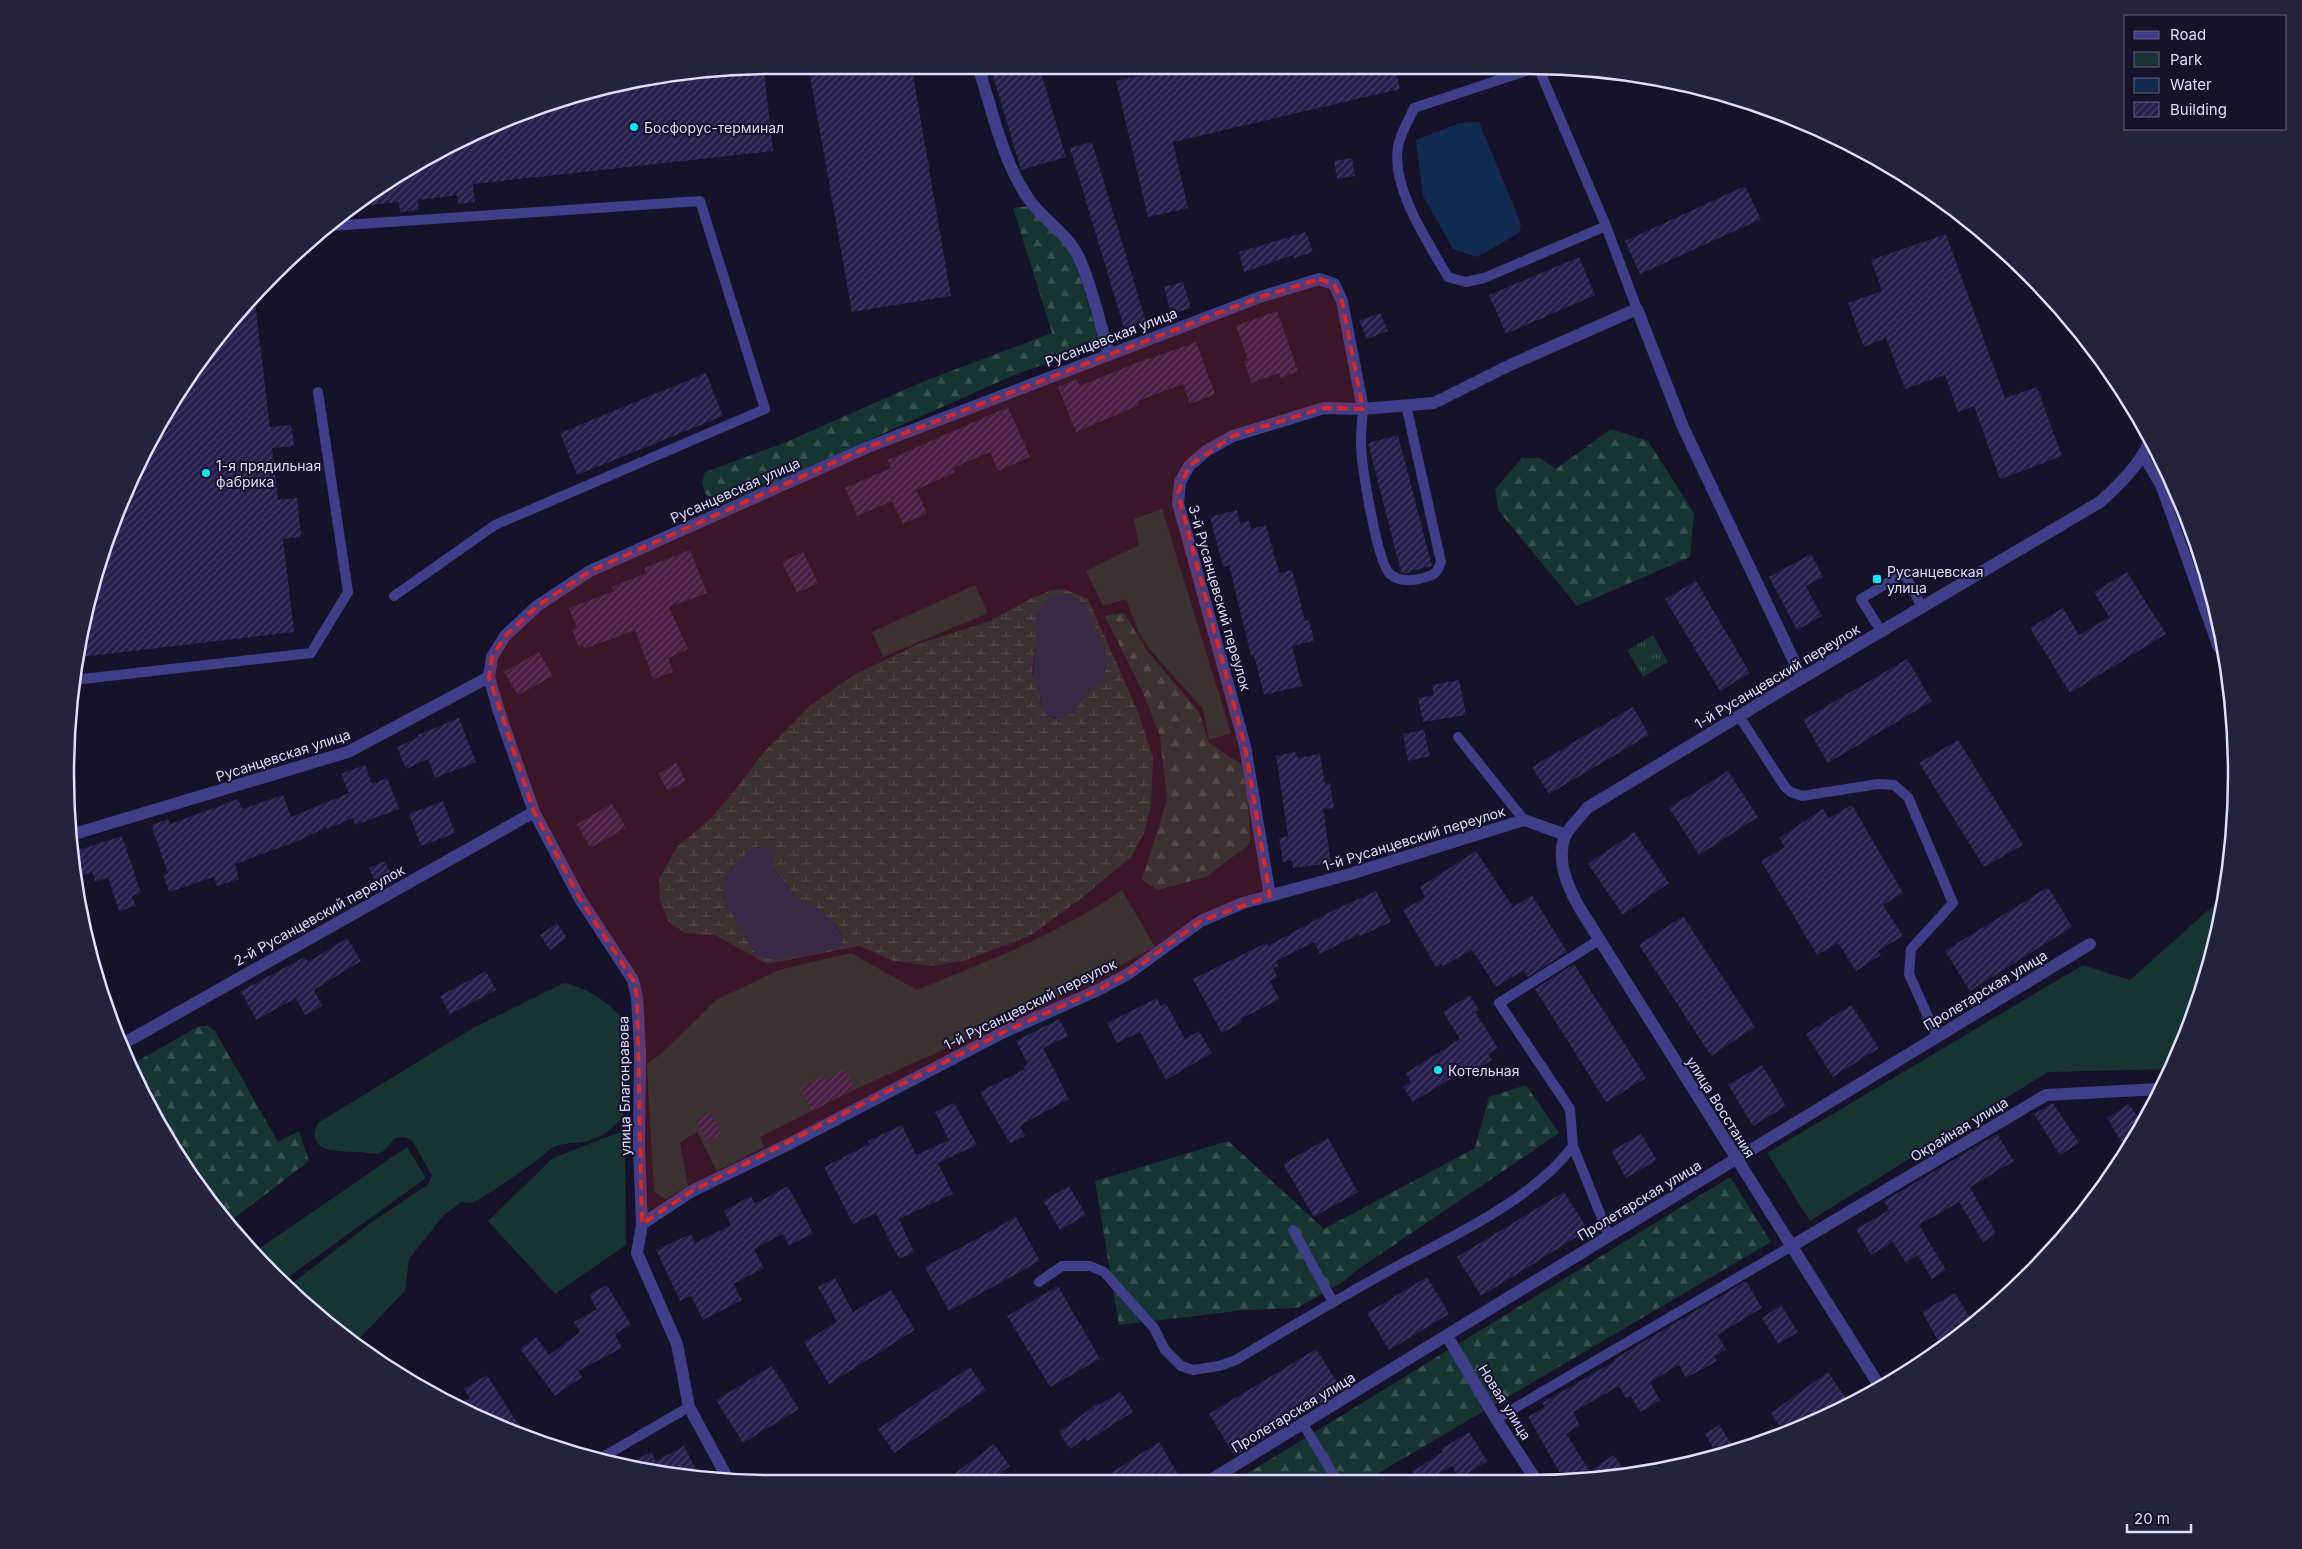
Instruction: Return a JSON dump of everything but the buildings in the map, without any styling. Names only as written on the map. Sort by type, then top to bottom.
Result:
[{"type":"street","points":[[981,74],[1012,168],[1027,198],[1044,217],[1069,239],[1080,260],[1109,354]]},
{"type":"street","name":"Русанцевская улица","points":[[76,833],[348,752],[489,678],[492,657],[505,636],[537,606],[590,571],[868,448],[1260,296],[1319,279],[1334,284],[1342,301],[1363,409]]},
{"type":"street","points":[[1637,309],[1683,427],[1802,678]]},
{"type":"street","name":"3-й Русанцевский переулок","points":[[1270,896],[1245,746],[1178,503],[1180,482],[1189,466],[1206,451],[1233,436],[1324,408],[1363,409],[1434,403],[1510,365],[1637,309]]},
{"type":"street","name":"1-й Русанцевский переулок","points":[[642,1224],[692,1191],[791,1143],[1004,1032],[1098,990],[1128,974],[1201,921],[1243,903],[1350,874],[1524,820],[1566,835],[1587,808],[1802,678],[2100,502],[2122,482],[2147,448]]},
{"type":"street","name":"улица Благонравова","points":[[489,678],[534,812],[580,899],[632,980],[637,996],[640,1050],[639,1148],[642,1224],[638,1253],[677,1344],[689,1407],[725,1474]]},
{"type":"street","name":"2-й Русанцевский переулок","points":[[127,1042],[534,812]]},
{"type":"street","name":"улица Восстания","points":[[1566,835],[1562,857],[1565,882],[1790,1247],[1877,1382]]},
{"type":"street","name":"Пролетарская улица","points":[[1219,1475],[2090,944]]},
{"type":"street","name":"Окрайная улица","points":[[1790,1247],[2046,1095],[2153,1090]]},
{"type":"street","name":"Новая улица","points":[[1447,1336],[1496,1420],[1533,1475]]},
{"type":"lane","points":[[1514,74],[1414,108],[1398,146],[1399,180],[1423,233],[1448,277],[1466,282],[1484,278],[1606,226]]},
{"type":"lane","points":[[1542,74],[1606,226],[1637,309]]},
{"type":"lane","points":[[340,225],[700,200],[765,410],[495,524],[394,596]]},
{"type":"lane","points":[[81,679],[311,653],[348,592],[318,392]]},
{"type":"lane","points":[[1363,409],[1361,445],[1380,556],[1390,574],[1401,580],[1414,580],[1434,575],[1438,572],[1441,562],[1406,405]]},
{"type":"lane","points":[[2143,456],[2161,488],[2215,641]]},
{"type":"lane","points":[[1881,631],[1861,599],[1904,573],[1922,607]]},
{"type":"lane","points":[[1739,716],[1757,747],[1791,792],[1802,796],[1878,784],[1894,786],[1908,797],[1953,903],[1911,949],[1909,974],[1937,1037]]},
{"type":"lane","points":[[1458,737],[1524,820]]},
{"type":"lane","points":[[1599,940],[1500,1004],[1570,1109],[1573,1146],[1609,1236]]},
{"type":"lane","points":[[1039,1282],[1062,1266],[1090,1266],[1104,1272],[1154,1328],[1165,1350],[1181,1366],[1193,1370],[1219,1366],[1236,1360],[1333,1302],[1503,1208],[1560,1163],[1573,1146]]},
{"type":"lane","points":[[1293,1230],[1333,1302]]},
{"type":"lane","points":[[1496,1420],[1790,1247]]},
{"type":"lane","points":[[606,1454],[689,1407]]},
{"type":"lane","points":[[1302,1424],[1333,1475]]},
{"type":"highlighted area","points":[[1319,279],[1334,284],[1342,301],[1363,409],[1324,408],[1233,436],[1189,466],[1178,493],[1245,746],[1270,896],[1201,921],[1128,974],[1098,990],[1004,1032],[692,1191],[642,1224],[637,997],[633,980],[580,899],[534,812],[489,677],[492,657],[505,636],[537,606],[590,571],[868,447],[1260,297]]},
{"type":"green space","points":[[1030,206],[1067,246],[1080,276],[1100,345],[1014,375],[743,496],[721,502],[706,495],[702,483],[705,472],[784,443],[922,382],[1052,333],[1013,208]]},
{"type":"green space","points":[[1611,429],[1648,441],[1694,513],[1690,557],[1577,606],[1498,510],[1495,489],[1522,458],[1540,458],[1556,469]]},
{"type":"green space","points":[[1162,509],[1231,733],[1209,740],[1203,709],[1152,652],[1139,633],[1126,599],[1103,606],[1086,571],[1139,545],[1134,519]]},
{"type":"green space","points":[[975,585],[988,613],[883,657],[872,632]]},
{"type":"green space","points":[[1064,589],[1088,599],[1138,712],[1153,758],[1151,806],[1144,833],[1131,857],[1079,900],[1030,936],[963,961],[933,966],[894,961],[859,946],[767,964],[715,935],[685,933],[668,921],[660,900],[659,879],[677,847],[710,819],[764,752],[811,705],[856,674],[921,643],[988,622],[1030,599],[1052,590]],"holes":[[[1055,595],[1071,595],[1085,605],[1106,651],[1107,666],[1103,678],[1086,694],[1074,712],[1055,719],[1048,716],[1041,706],[1040,693],[1032,673],[1036,643],[1036,617],[1043,603]],[[770,847],[773,852],[772,866],[797,898],[831,920],[842,934],[805,955],[774,959],[750,945],[723,897],[731,868],[754,848]]]},
{"type":"green space","points":[[1124,613],[1148,652],[1199,712],[1209,743],[1241,764],[1248,799],[1250,844],[1206,877],[1158,890],[1142,880],[1167,800],[1160,736],[1141,688],[1105,616]]},
{"type":"green space","points":[[1653,635],[1668,662],[1643,677],[1627,650]]},
{"type":"green space","points":[[1122,890],[1155,947],[1053,1000],[856,1089],[760,1137],[764,1147],[717,1171],[697,1132],[680,1142],[688,1186],[666,1199],[654,1192],[647,1064],[661,1054],[716,1000],[779,970],[851,953],[917,990],[1022,946],[1098,906]]},
{"type":"green space","points":[[2216,903],[2204,956],[2191,1000],[2163,1069],[2048,1072],[1810,1221],[1767,1153],[2083,965],[2130,980]]},
{"type":"green space","points":[[564,983],[582,989],[611,1007],[625,1023],[630,1046],[630,1082],[627,1104],[623,1114],[611,1130],[588,1141],[562,1144],[548,1150],[521,1172],[483,1197],[472,1203],[461,1202],[443,1216],[409,1259],[405,1291],[359,1338],[312,1301],[293,1283],[372,1222],[427,1185],[432,1176],[412,1140],[403,1137],[395,1138],[384,1151],[377,1154],[334,1151],[326,1149],[316,1140],[315,1133],[318,1123],[473,1028]]},
{"type":"green space","points":[[199,1026],[208,1026],[215,1031],[278,1142],[299,1131],[309,1161],[233,1219],[192,1164],[168,1125],[136,1062]]},
{"type":"green space","points":[[1526,1085],[1559,1133],[1360,1268],[1341,1283],[1297,1308],[1245,1310],[1119,1325],[1095,1181],[1228,1141],[1324,1229],[1475,1148],[1489,1097]]},
{"type":"green space","points":[[625,1130],[626,1245],[555,1294],[488,1221],[553,1158]]},
{"type":"green space","points":[[407,1147],[426,1178],[287,1278],[260,1248]]},
{"type":"green space","points":[[1730,1177],[1771,1242],[1375,1475],[1245,1475]]},
{"type":"water","points":[[1479,122],[1521,224],[1519,233],[1477,257],[1453,249],[1423,196],[1416,140],[1460,123]]},
{"type":"water","points":[[1055,595],[1071,595],[1085,605],[1106,651],[1107,666],[1103,678],[1086,694],[1074,712],[1062,719],[1048,716],[1043,711],[1040,693],[1033,679],[1036,617],[1043,603]]},
{"type":"water","points":[[759,846],[770,847],[773,852],[772,867],[797,898],[817,907],[831,920],[844,939],[839,948],[779,959],[764,958],[754,951],[727,905],[723,888],[730,871],[747,852]]},
{"type":"place","name":"Босфорус-терминал","points":[[634,127]]},
{"type":"place","name":"1-я прядильная фабрика","points":[[206,473]]},
{"type":"place","name":"Русанцевская улица","points":[[1877,579]]},
{"type":"place","name":"Котельная","points":[[1438,1070]]}]
